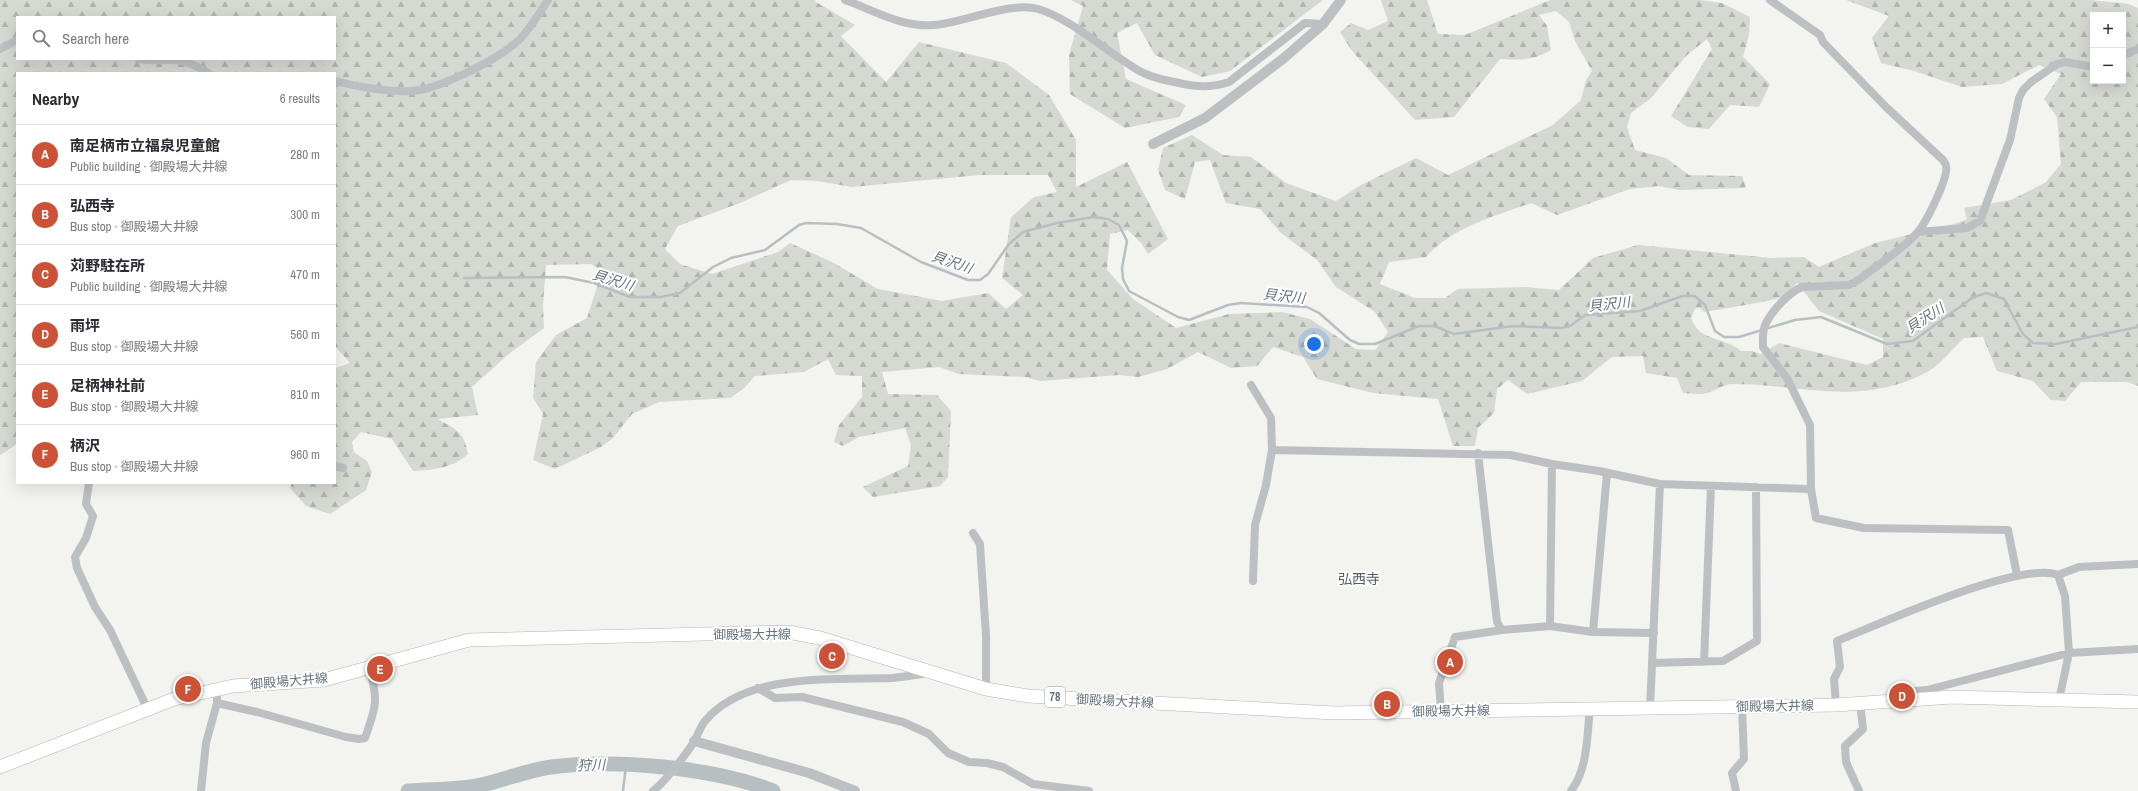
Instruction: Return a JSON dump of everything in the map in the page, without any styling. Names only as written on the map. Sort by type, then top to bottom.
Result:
[{"type":"main road","name":"御殿場大井線","points":[[0,766],[147,708],[174,699],[217,688],[251,684],[324,680],[469,640],[788,632],[820,638],[986,689],[1028,696],[1334,713],[1836,705],[1860,702],[1952,697],[2138,702]]},
{"type":"street","points":[[336,81],[396,91],[419,90],[444,82],[477,66],[510,47],[527,31],[548,0]]},
{"type":"street","points":[[845,0],[912,25],[935,25],[1021,8],[1038,9],[1058,18],[1135,69],[1151,77],[1190,86],[1214,87],[1229,82],[1305,23],[1323,24]]},
{"type":"street","points":[[1153,144],[1205,118],[1284,58],[1323,24],[1341,0]]},
{"type":"street","points":[[1770,0],[1820,35],[1823,42],[1886,107],[1943,160],[1947,166],[1945,178],[1918,232],[1857,281],[1849,285],[1802,287],[1794,290],[1775,310],[1766,323],[1763,335],[1763,347],[1787,378],[1810,425],[1811,488],[1816,518],[1864,528],[2008,530],[2017,575]]},
{"type":"street","points":[[0,49],[16,41]]},
{"type":"street","points":[[2126,54],[2138,49]]},
{"type":"street","points":[[146,60],[177,60],[192,64],[206,72]]},
{"type":"street","points":[[1918,232],[1967,228],[1980,221],[2010,140],[2019,98],[2023,90],[2031,82],[2057,64],[2065,62],[2090,66]]},
{"type":"street","points":[[1251,385],[1271,418],[1272,450],[1266,485],[1255,525],[1253,581]]},
{"type":"street","points":[[1272,450],[1432,454],[1478,453],[1511,455],[1660,484],[1811,488]]},
{"type":"street","points":[[1478,453],[1498,622],[1502,630]]},
{"type":"street","points":[[1550,626],[1552,464]]},
{"type":"street","points":[[1593,632],[1607,473]]},
{"type":"street","points":[[89,484],[86,504],[93,516],[86,538],[76,557],[77,568],[95,607],[110,630],[147,708]]},
{"type":"street","points":[[1650,709],[1660,484]]},
{"type":"street","points":[[1704,662],[1711,486]]},
{"type":"street","points":[[1652,662],[1723,661],[1757,641],[1756,487]]},
{"type":"street","points":[[973,533],[980,544],[986,636],[986,689]]},
{"type":"street","points":[[1836,705],[1834,679],[1840,666],[1837,641],[1970,588],[2017,575],[2051,573],[2058,576],[2080,567],[2138,564]]},
{"type":"street","points":[[2058,576],[2065,596],[2069,653],[2060,700]]},
{"type":"street","points":[[1441,711],[1439,683],[1455,637],[1502,630],[1550,626],[1593,632],[1654,633]]},
{"type":"street","points":[[1891,700],[1892,693],[1926,690],[2069,653],[2138,649]]},
{"type":"street","points":[[217,703],[359,739],[364,738],[376,701],[375,689],[369,667]]},
{"type":"street","points":[[655,789],[692,744],[705,721],[740,695],[758,688],[824,679],[893,678],[931,673]]},
{"type":"street","points":[[201,791],[206,743],[217,703],[217,688]]},
{"type":"street","points":[[758,688],[775,698],[802,697],[903,722],[929,734],[948,753],[969,762],[987,763],[1003,767],[1033,784],[1089,791]]},
{"type":"street","points":[[1859,791],[1846,762],[1845,746],[1863,729],[1860,702]]},
{"type":"street","points":[[1736,791],[1732,773],[1744,759],[1742,706]]},
{"type":"street","points":[[1570,791],[1578,782],[1583,761],[1590,708]]},
{"type":"street","points":[[692,744],[809,772],[855,791]]},
{"type":"green space","points":[[0,0],[815,0],[855,25],[841,36],[886,82],[919,42],[1006,63],[1049,95],[1076,140],[1076,187],[1127,162],[1168,239],[1148,254],[1141,243],[1128,230],[1110,234],[1107,270],[1133,299],[1176,328],[1229,314],[1282,312],[1310,319],[1356,349],[1375,350],[1388,332],[1375,312],[1336,287],[1317,260],[1281,233],[1260,209],[1226,203],[1210,160],[1195,162],[1185,199],[1165,190],[1158,170],[1163,148],[1192,135],[1223,155],[1251,157],[1286,183],[1336,201],[1361,185],[1416,158],[1448,175],[1553,125],[1581,100],[1586,80],[1592,71],[1575,41],[1569,22],[1556,11],[1539,15],[1547,26],[1551,50],[1532,58],[1514,60],[1500,59],[1454,117],[1415,120],[1352,51],[1340,32],[1351,23],[1368,30],[1388,21],[1381,0],[1427,0],[1438,34],[1465,35],[1550,0],[1700,0],[1722,3],[1750,17],[1749,35],[1743,57],[1770,84],[1759,107],[1730,105],[1709,129],[1688,127],[1671,116],[1712,49],[1707,39],[1686,56],[1651,98],[1631,113],[1627,127],[1635,150],[1666,158],[1689,175],[1742,176],[1746,188],[1679,190],[1659,186],[1630,189],[1557,215],[1531,203],[1461,230],[1448,238],[1426,257],[1389,262],[1380,284],[1415,298],[1445,298],[1458,289],[1525,287],[1559,290],[1593,258],[1638,245],[1771,258],[1804,257],[1819,267],[1875,243],[1957,223],[1967,219],[1964,208],[2011,200],[2046,182],[2061,164],[2057,117],[2044,99],[2061,74],[2039,65],[2002,84],[1962,87],[1914,71],[1881,63],[1872,38],[1889,16],[1846,0],[2091,0],[2129,4],[2138,8],[2138,386],[2128,382],[2081,382],[2065,401],[2051,400],[2033,381],[1997,371],[1983,337],[1964,338],[1929,371],[1904,382],[1880,389],[1856,391],[1807,390],[1732,384],[1704,394],[1683,393],[1677,378],[1646,373],[1643,356],[1612,357],[1582,381],[1527,394],[1508,380],[1497,389],[1494,413],[1478,428],[1475,446],[1453,446],[1438,399],[1373,393],[1317,379],[1303,357],[1273,347],[1257,366],[1231,368],[1198,352],[1167,369],[1138,377],[1119,375],[1040,381],[1025,377],[959,374],[939,367],[882,372],[888,394],[937,395],[951,411],[948,477],[940,486],[873,497],[863,487],[908,466],[911,445],[905,428],[859,437],[843,446],[834,442],[839,425],[862,397],[862,376],[836,375],[828,359],[804,372],[755,376],[743,389],[730,398],[659,402],[632,414],[613,438],[601,447],[555,469],[533,460],[543,414],[533,398],[536,362],[556,335],[587,318],[602,271],[591,264],[546,265],[543,305],[544,328],[510,353],[472,387],[478,415],[438,419],[458,432],[464,440],[468,454],[462,459],[449,465],[435,469],[413,471],[392,439],[361,432],[352,442],[354,452],[367,461],[372,472],[366,490],[330,514],[306,506],[290,488],[292,484],[336,484],[336,368],[350,363],[336,347],[336,72],[16,72],[16,445],[0,455]],"holes":[[[980,175],[1048,175],[1057,192],[1034,197],[1011,217],[1002,278],[1023,295],[1006,309],[988,293],[942,301],[878,289],[832,262],[790,243],[778,252],[712,274],[680,264],[665,249],[678,226],[740,203],[791,180],[817,181],[852,187]],[[1797,283],[1819,311],[1883,339],[1883,357],[1867,365],[1779,343],[1761,354],[1752,351],[1741,351],[1728,343],[1706,335],[1695,326],[1691,318],[1695,309],[1699,308],[1704,312],[1784,297]]]},
{"type":"green space","points":[[1071,0],[1323,0],[1230,71],[1202,77],[1155,55],[1137,23],[1117,33],[1126,79],[1186,105],[1179,117],[1125,128],[1070,94],[1069,55],[1083,6]]},
{"type":"waterway","name":"貝沢川","points":[[464,278],[565,277],[594,283],[630,297],[661,297],[680,293],[713,267],[731,258],[765,250],[799,225],[806,223],[837,224],[861,228],[921,262],[968,280],[980,280],[988,274],[1009,244],[1023,232],[1057,223],[1094,217],[1108,219],[1119,225],[1127,241],[1122,268],[1123,279],[1129,291],[1178,317],[1189,320],[1228,305],[1241,303],[1307,307],[1319,313],[1350,340],[1359,344],[1375,344],[1419,326],[1434,326],[1454,334],[1513,326],[1561,328],[1570,326],[1585,315],[1640,311],[1682,296],[1695,296],[1705,305],[1715,331],[1724,337],[1739,337],[1795,320],[1821,317],[1887,344],[1913,341],[1972,298],[1986,293],[2004,299],[2023,334],[2033,343],[2056,344],[2138,327]]},
{"type":"waterway","name":"狩川","points":[[408,791],[472,787],[542,768],[604,764],[664,767],[693,771],[722,776],[773,791]]},
{"type":"waterway","points":[[623,791],[626,766]]},
{"type":"place","name":"苅野駐在所","points":[[832,656]]},
{"type":"place","name":"南足柄市立福泉児童館","points":[[1450,662]]},
{"type":"place","name":"足柄神社前","points":[[380,669]]},
{"type":"place","name":"柄沢","points":[[188,689]]},
{"type":"place","name":"雨坪","points":[[1902,696]]},
{"type":"place","name":"弘西寺","points":[[1387,704]]},
{"type":"district","name":"弘西寺","points":[[1359,579]]}]
